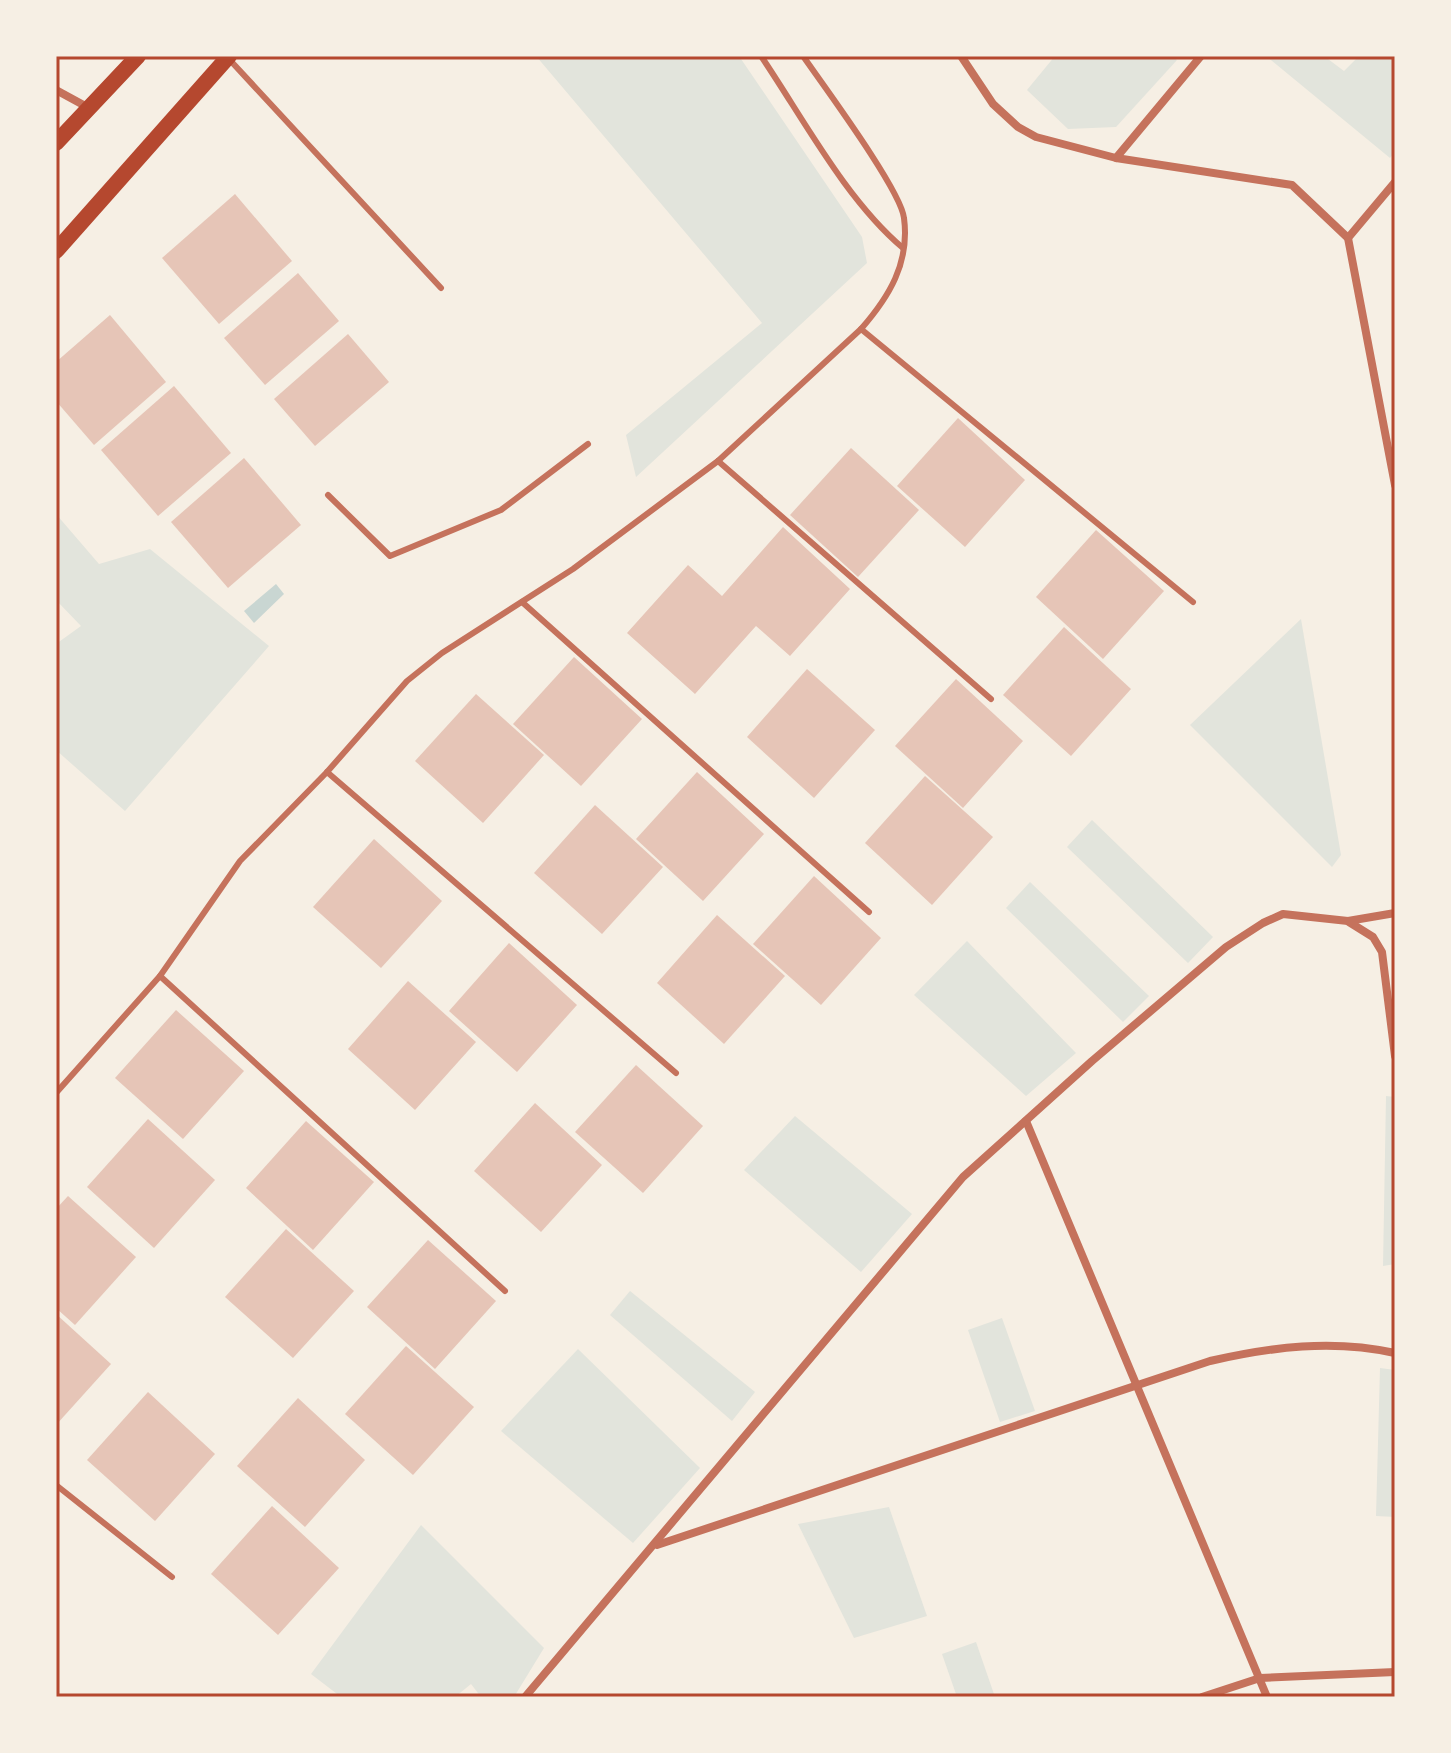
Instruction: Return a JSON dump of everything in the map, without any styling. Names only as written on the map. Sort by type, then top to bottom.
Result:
[{"type":"main road","points":[[56,143],[138,56]]},
{"type":"main road","points":[[56,251],[228,57]]},
{"type":"street","points":[[961,56],[993,104],[1018,127],[1065,147],[1116,158],[1292,185],[1348,238],[1395,485]]},
{"type":"street","points":[[1116,158],[1201,56]]},
{"type":"street","points":[[56,90],[89,108]]},
{"type":"street","points":[[1348,238],[1395,182]]},
{"type":"street","points":[[525,1697],[656,1545],[876,1275],[963,1177],[1200,969],[1263,923],[1283,914],[1348,921],[1395,913]]},
{"type":"street","points":[[1348,921],[1373,937],[1382,952],[1395,1056]]},
{"type":"street","points":[[1026,1121],[1139,1383],[1267,1697]]},
{"type":"street","points":[[656,1545],[1139,1383],[1223,1358],[1297,1345],[1360,1347],[1395,1353]]},
{"type":"street","points":[[1202,1697],[1260,1678],[1395,1672]]},
{"type":"lane","points":[[761,56],[858,200],[881,229],[903,248]]},
{"type":"lane","points":[[56,1093],[160,976],[240,861],[327,772],[407,681],[442,653],[522,602],[718,461],[861,329],[892,288],[901,267],[904,216],[887,182],[803,56]]},
{"type":"lane","points":[[228,57],[441,288]]},
{"type":"lane","points":[[861,329],[1193,602]]},
{"type":"lane","points":[[328,495],[390,556],[501,510],[588,444]]},
{"type":"lane","points":[[718,461],[991,699]]},
{"type":"lane","points":[[522,602],[869,912]]},
{"type":"lane","points":[[327,772],[676,1073]]},
{"type":"lane","points":[[160,976],[505,1291]]},
{"type":"lane","points":[[56,1485],[172,1577]]},
{"type":"shaded area","points":[[536,56],[739,56],[862,237],[867,263],[636,477],[626,435],[762,323]]},
{"type":"shaded area","points":[[1055,56],[1172,56],[1177,60],[1116,127],[1068,129],[1027,90]]},
{"type":"shaded area","points":[[1266,56],[1324,56],[1344,71],[1359,56],[1391,56],[1395,59],[1395,152],[1390,158]]},
{"type":"shaded area","points":[[56,514],[99,564],[150,549],[269,646],[125,811],[56,750],[56,644],[81,626],[56,600]]},
{"type":"shaded area","points":[[276,584],[284,594],[254,623],[244,611]]},
{"type":"shaded area","points":[[1301,619],[1341,855],[1332,867],[1190,725]]},
{"type":"shaded area","points":[[1092,820],[1213,937],[1188,963],[1067,847]]},
{"type":"shaded area","points":[[1030,882],[1149,996],[1123,1022],[1006,908]]},
{"type":"shaded area","points":[[967,941],[1076,1053],[1026,1096],[914,995]]},
{"type":"shaded area","points":[[1386,1096],[1395,1097],[1395,1264],[1383,1266]]},
{"type":"shaded area","points":[[795,1116],[912,1214],[861,1272],[744,1170]]},
{"type":"shaded area","points":[[630,1291],[755,1392],[732,1421],[610,1315]]},
{"type":"shaded area","points":[[1002,1318],[1035,1411],[1000,1422],[968,1330]]},
{"type":"shaded area","points":[[578,1349],[700,1468],[633,1543],[501,1431]]},
{"type":"shaded area","points":[[1380,1368],[1395,1370],[1395,1517],[1376,1516]]},
{"type":"shaded area","points":[[889,1507],[927,1616],[854,1638],[798,1524]]},
{"type":"shaded area","points":[[421,1525],[544,1648],[514,1697],[481,1697],[471,1684],[455,1697],[341,1697],[311,1674]]},
{"type":"shaded area","points":[[976,1642],[995,1697],[957,1697],[942,1654]]},
{"type":"building","points":[[235,194],[292,261],[219,324],[162,258]]},
{"type":"building","points":[[298,273],[339,321],[265,385],[224,338]]},
{"type":"building","points":[[110,315],[166,382],[94,445],[56,401],[56,362]]},
{"type":"building","points":[[348,334],[389,382],[315,446],[274,399]]},
{"type":"building","points":[[174,386],[231,453],[158,516],[101,450]]},
{"type":"building","points":[[958,418],[1025,480],[965,547],[897,486]]},
{"type":"building","points":[[851,448],[919,510],[858,577],[790,515]]},
{"type":"building","points":[[244,458],[301,525],[228,588],[171,522]]},
{"type":"building","points":[[783,527],[850,589],[790,656],[756,626],[695,694],[627,633],[688,565],[722,596]]},
{"type":"building","points":[[1096,530],[1164,591],[1103,659],[1036,597]]},
{"type":"building","points":[[1064,627],[1131,689],[1071,756],[1003,695]]},
{"type":"building","points":[[574,657],[642,719],[581,786],[513,724]]},
{"type":"building","points":[[807,669],[875,730],[814,798],[747,737]]},
{"type":"building","points":[[956,679],[1023,741],[963,808],[895,746]]},
{"type":"building","points":[[476,694],[544,755],[483,823],[415,761]]},
{"type":"building","points":[[697,772],[764,834],[703,901],[636,839]]},
{"type":"building","points":[[925,776],[993,837],[932,905],[865,843]]},
{"type":"building","points":[[595,805],[663,867],[602,934],[534,873]]},
{"type":"building","points":[[374,839],[442,901],[381,968],[313,907]]},
{"type":"building","points":[[814,876],[881,938],[821,1005],[753,944]]},
{"type":"building","points":[[717,915],[785,976],[724,1044],[657,983]]},
{"type":"building","points":[[509,943],[577,1005],[517,1072],[449,1011]]},
{"type":"building","points":[[408,981],[476,1042],[415,1110],[348,1049]]},
{"type":"building","points":[[176,1010],[244,1071],[183,1139],[115,1078]]},
{"type":"building","points":[[636,1065],[703,1126],[643,1193],[575,1132]]},
{"type":"building","points":[[535,1103],[602,1165],[541,1232],[474,1171]]},
{"type":"building","points":[[148,1119],[215,1180],[154,1248],[87,1187]]},
{"type":"building","points":[[306,1121],[374,1182],[313,1250],[246,1188]]},
{"type":"building","points":[[68,1196],[136,1257],[75,1325],[56,1308],[56,1209]]},
{"type":"building","points":[[286,1229],[354,1291],[293,1358],[225,1297]]},
{"type":"building","points":[[428,1240],[496,1301],[435,1369],[367,1307]]},
{"type":"building","points":[[56,1314],[111,1364],[56,1425]]},
{"type":"building","points":[[406,1346],[474,1407],[413,1475],[345,1414]]},
{"type":"building","points":[[148,1392],[215,1454],[155,1521],[87,1460]]},
{"type":"building","points":[[298,1398],[365,1460],[305,1527],[237,1466]]},
{"type":"building","points":[[272,1506],[339,1568],[278,1635],[211,1574]]}]
